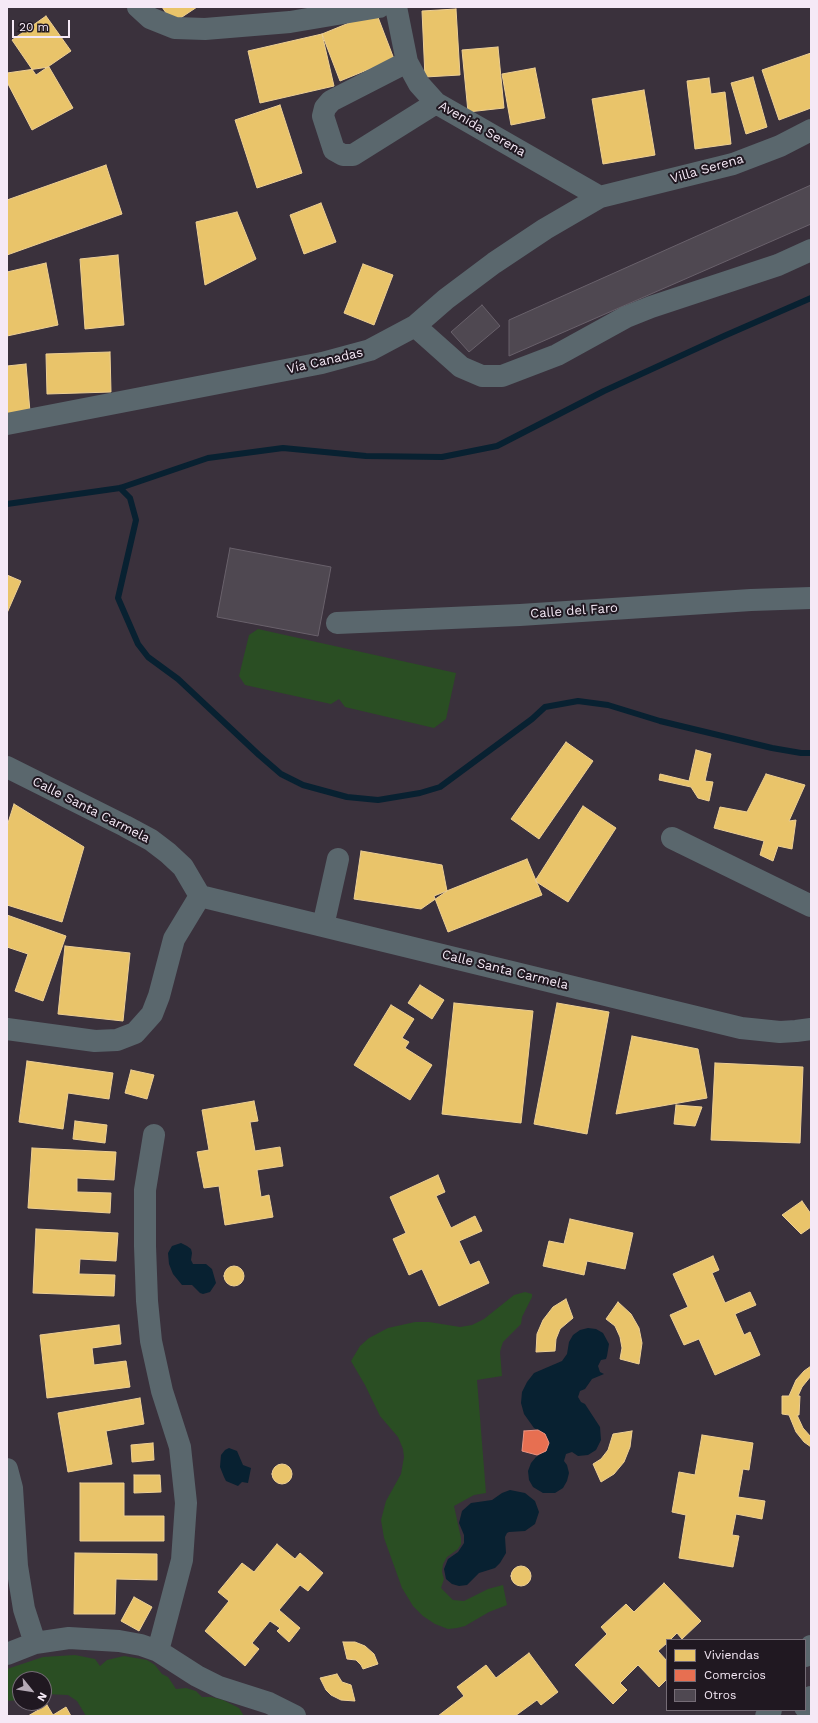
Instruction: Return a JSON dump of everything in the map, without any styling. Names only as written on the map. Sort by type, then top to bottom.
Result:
[{"type":"street","points":[[138,7],[150,18],[175,28],[205,29],[290,22],[379,7]]},
{"type":"street","name":"Avenida Serena","points":[[396,7],[407,62],[419,84],[436,103],[600,197]]},
{"type":"street","points":[[407,62],[331,101],[325,108],[323,116],[334,150],[343,155],[353,155],[436,103]]},
{"type":"street","name":"Villa Serena","points":[[600,197],[733,164],[780,146],[811,130]]},
{"type":"street","name":"Vía Canadas","points":[[7,424],[347,357],[370,350],[416,326],[446,300],[494,263],[545,229],[600,197]]},
{"type":"street","points":[[416,326],[461,367],[482,376],[502,376],[557,355],[626,317],[651,307],[778,265],[811,250]]},
{"type":"street","name":"Calle del Faro","points":[[337,623],[520,615],[751,600],[811,598]]},
{"type":"street","name":"Calle Santa Carmela","points":[[7,767],[151,840],[183,867],[200,896],[741,1028],[780,1032],[811,1029]]},
{"type":"street","points":[[672,838],[811,906]]},
{"type":"street","points":[[323,926],[338,859]]},
{"type":"street","points":[[7,1029],[95,1041],[117,1040],[135,1033],[152,1014],[159,996],[174,939],[200,896]]},
{"type":"street","points":[[154,1135],[144,1190],[147,1301],[151,1341],[161,1384],[180,1447],[186,1504],[182,1560],[158,1651]]},
{"type":"street","points":[[7,1469],[12,1488],[16,1526],[17,1566],[24,1609],[35,1643]]},
{"type":"street","points":[[7,1654],[35,1643],[69,1638],[93,1638],[141,1645],[158,1651],[210,1683],[269,1703],[295,1716]]},
{"type":"green space","points":[[258,629],[456,673],[446,719],[434,728],[345,707],[339,699],[331,704],[245,685],[239,676],[249,635]]},
{"type":"green space","points":[[525,1292],[532,1294],[532,1297],[522,1317],[521,1324],[503,1342],[501,1348],[502,1376],[477,1380],[486,1493],[474,1495],[454,1506],[461,1544],[458,1549],[447,1557],[443,1564],[442,1572],[444,1579],[441,1588],[453,1600],[464,1601],[488,1589],[503,1585],[507,1605],[489,1612],[465,1626],[448,1629],[435,1624],[423,1616],[413,1606],[402,1588],[384,1538],[381,1520],[386,1501],[401,1474],[404,1457],[403,1449],[398,1437],[380,1416],[351,1361],[360,1346],[369,1338],[388,1328],[415,1322],[429,1322],[460,1327],[472,1325],[484,1319],[514,1295]]},
{"type":"green space","points":[[75,1655],[95,1659],[100,1666],[107,1660],[124,1656],[147,1660],[155,1665],[162,1674],[168,1677],[176,1689],[186,1688],[196,1691],[202,1697],[211,1697],[223,1700],[239,1708],[244,1716],[86,1716],[77,1701],[68,1695],[52,1694],[52,1671],[12,1671],[12,1701],[7,1701],[7,1669],[43,1657]]},
{"type":"water","points":[[181,1243],[191,1249],[191,1260],[193,1264],[206,1264],[212,1269],[216,1283],[210,1292],[203,1294],[192,1285],[182,1285],[173,1274],[169,1264],[168,1253],[172,1246]]},
{"type":"water","points":[[588,1328],[596,1329],[603,1333],[609,1344],[606,1359],[601,1360],[598,1366],[600,1372],[604,1374],[592,1379],[585,1389],[580,1391],[578,1397],[581,1402],[585,1404],[600,1427],[601,1440],[596,1450],[588,1455],[578,1456],[572,1452],[566,1454],[564,1461],[567,1465],[569,1473],[563,1488],[555,1493],[543,1493],[533,1487],[529,1480],[528,1471],[531,1463],[536,1457],[546,1451],[549,1441],[545,1434],[534,1428],[524,1414],[521,1403],[522,1392],[534,1373],[562,1361],[567,1354],[569,1342],[573,1335],[580,1330]]},
{"type":"water","points":[[229,1448],[237,1451],[243,1465],[251,1468],[248,1483],[242,1482],[238,1486],[226,1481],[220,1467],[221,1455]]},
{"type":"water","points":[[510,1490],[525,1493],[535,1501],[539,1512],[535,1524],[525,1531],[507,1533],[505,1537],[506,1553],[495,1568],[479,1573],[467,1585],[459,1586],[452,1584],[446,1579],[444,1569],[448,1559],[458,1552],[464,1543],[464,1535],[459,1523],[462,1511],[471,1503],[492,1500],[502,1493]]},
{"type":"building: Viviendas","points":[[162,7],[197,7],[173,23]]},
{"type":"building: Viviendas","points":[[456,9],[460,75],[425,77],[422,11]]},
{"type":"building: Viviendas","points":[[376,12],[394,59],[340,81],[322,34]]},
{"type":"building: Viviendas","points":[[46,16],[71,51],[36,75],[12,40]]},
{"type":"building: Viviendas","points":[[322,34],[334,86],[260,103],[248,51]]},
{"type":"building: Viviendas","points":[[498,47],[504,108],[468,112],[462,50]]},
{"type":"building: Viviendas","points":[[811,53],[811,108],[779,120],[762,70]]},
{"type":"building: Viviendas","points":[[49,67],[73,108],[32,130],[7,82],[7,73]]},
{"type":"building: Viviendas","points":[[535,68],[545,118],[511,125],[502,74]]},
{"type":"building: Viviendas","points":[[753,77],[767,127],[746,134],[731,83]]},
{"type":"building: Viviendas","points":[[709,78],[711,94],[725,92],[731,144],[695,149],[687,81]]},
{"type":"building: Viviendas","points":[[644,90],[655,155],[603,164],[592,99]]},
{"type":"building: Viviendas","points":[[280,105],[302,173],[257,188],[235,120]]},
{"type":"building: Viviendas","points":[[106,165],[122,214],[7,255],[7,200]]},
{"type":"building: Viviendas","points":[[321,203],[336,242],[304,254],[290,215]]},
{"type":"building: Viviendas","points":[[237,212],[256,259],[205,285],[196,222]]},
{"type":"building: Viviendas","points":[[118,255],[124,325],[85,329],[80,259]]},
{"type":"building: Viviendas","points":[[46,263],[58,325],[7,336],[7,272]]},
{"type":"building: Viviendas","points":[[363,264],[393,275],[374,325],[344,313]]},
{"type":"building: Viviendas","points":[[110,352],[111,392],[47,394],[46,354]]},
{"type":"building: Viviendas","points":[[26,364],[30,412],[7,414],[7,366]]},
{"type":"building: Viviendas","points":[[7,575],[21,581],[7,613]]},
{"type":"building: Viviendas","points":[[566,742],[593,761],[539,839],[511,819]]},
{"type":"building: Viviendas","points":[[696,750],[711,754],[705,781],[713,782],[709,801],[698,798],[691,787],[659,780],[660,774],[689,781]]},
{"type":"building: Viviendas","points":[[766,774],[805,785],[789,821],[796,820],[792,849],[778,846],[773,861],[760,855],[764,841],[714,828],[720,807],[747,812]]},
{"type":"building: Viviendas","points":[[14,804],[84,847],[62,922],[7,905],[7,826]]},
{"type":"building: Viviendas","points":[[583,806],[616,828],[568,902],[535,881]]},
{"type":"building: Viviendas","points":[[361,851],[442,865],[447,891],[421,909],[354,899]]},
{"type":"building: Viviendas","points":[[527,859],[542,895],[448,932],[434,896]]},
{"type":"building: Viviendas","points":[[7,915],[66,936],[43,1001],[15,991],[28,954],[7,947]]},
{"type":"building: Viviendas","points":[[65,946],[130,953],[123,1021],[58,1014]]},
{"type":"building: Viviendas","points":[[420,985],[444,1000],[432,1019],[408,1003]]},
{"type":"building: Viviendas","points":[[454,1003],[533,1011],[521,1123],[442,1114]]},
{"type":"building: Viviendas","points":[[557,1003],[609,1012],[587,1134],[534,1124]]},
{"type":"building: Viviendas","points":[[391,1005],[414,1019],[402,1038],[409,1042],[405,1048],[432,1065],[410,1100],[354,1065]]},
{"type":"building: Viviendas","points":[[632,1036],[698,1049],[707,1098],[616,1114]]},
{"type":"building: Viviendas","points":[[27,1061],[113,1073],[109,1099],[68,1093],[63,1129],[19,1122]]},
{"type":"building: Viviendas","points":[[715,1063],[803,1067],[800,1143],[711,1140]]},
{"type":"building: Viviendas","points":[[131,1070],[154,1075],[147,1099],[125,1093]]},
{"type":"building: Viviendas","points":[[254,1101],[258,1121],[250,1122],[255,1151],[280,1147],[283,1166],[257,1170],[261,1197],[269,1195],[273,1217],[225,1225],[219,1186],[204,1188],[197,1152],[209,1150],[202,1110]]},
{"type":"building: Viviendas","points":[[676,1105],[702,1107],[695,1126],[674,1124]]},
{"type":"building: Viviendas","points":[[75,1121],[107,1125],[105,1143],[73,1139]]},
{"type":"building: Viviendas","points":[[32,1148],[116,1152],[114,1180],[77,1178],[77,1192],[111,1193],[110,1213],[28,1208]]},
{"type":"building: Viviendas","points":[[438,1175],[445,1192],[436,1196],[451,1228],[475,1216],[482,1231],[459,1241],[470,1265],[479,1261],[489,1283],[439,1306],[422,1269],[409,1275],[393,1239],[406,1233],[390,1197]]},
{"type":"building: Viviendas","points":[[802,1201],[811,1214],[811,1227],[801,1234],[782,1215]]},
{"type":"building: Viviendas","points":[[570,1219],[633,1233],[625,1269],[587,1261],[584,1275],[543,1266],[549,1241],[564,1244]]},
{"type":"building: Viviendas","points":[[36,1229],[118,1233],[116,1261],[80,1259],[79,1274],[115,1275],[114,1296],[33,1293]]},
{"type":"building: Viviendas","points":[[713,1256],[719,1270],[712,1273],[725,1303],[750,1292],[756,1305],[735,1314],[744,1335],[750,1332],[760,1355],[715,1375],[699,1339],[684,1345],[670,1315],[688,1307],[673,1274]]},
{"type":"building: Viviendas","points":[[234,1266],[241,1269],[244,1276],[241,1283],[234,1286],[227,1283],[224,1276],[227,1269]]},
{"type":"building: Viviendas","points":[[566,1299],[573,1318],[560,1329],[556,1339],[555,1351],[536,1352],[537,1334],[543,1320],[553,1307]]},
{"type":"building: Viviendas","points":[[618,1302],[631,1314],[639,1328],[642,1343],[639,1364],[620,1359],[622,1348],[620,1337],[615,1326],[606,1319]]},
{"type":"building: Viviendas","points":[[119,1325],[121,1344],[92,1348],[94,1365],[126,1361],[130,1387],[47,1398],[40,1335]]},
{"type":"building: Viviendas","points":[[811,1366],[811,1376],[802,1387],[798,1396],[800,1396],[799,1415],[797,1415],[803,1428],[811,1437],[811,1447],[804,1442],[796,1432],[789,1415],[782,1414],[782,1396],[789,1396],[796,1380]]},
{"type":"building: Viviendas","points":[[140,1398],[144,1424],[106,1431],[112,1464],[68,1472],[58,1413]]},
{"type":"building: Viviendas","points":[[632,1431],[630,1447],[624,1462],[614,1474],[601,1482],[593,1464],[601,1459],[608,1450],[613,1434]]},
{"type":"building: Viviendas","points":[[702,1435],[753,1443],[749,1470],[743,1469],[738,1497],[765,1501],[762,1519],[736,1514],[732,1535],[739,1536],[733,1567],[679,1558],[686,1515],[672,1512],[679,1472],[695,1475]]},
{"type":"building: Viviendas","points":[[153,1443],[154,1460],[132,1462],[131,1445]]},
{"type":"building: Viviendas","points":[[282,1464],[289,1467],[292,1474],[289,1481],[282,1484],[275,1481],[272,1474],[275,1467]]},
{"type":"building: Viviendas","points":[[134,1475],[160,1475],[161,1492],[134,1493]]},
{"type":"building: Viviendas","points":[[80,1483],[124,1483],[124,1516],[164,1516],[164,1541],[80,1541]]},
{"type":"building: Viviendas","points":[[277,1544],[295,1559],[300,1553],[323,1573],[308,1591],[300,1585],[279,1610],[300,1628],[289,1642],[277,1631],[280,1628],[270,1621],[252,1643],[259,1649],[245,1666],[205,1631],[229,1601],[218,1592],[242,1563],[254,1572]]},
{"type":"building: Viviendas","points":[[75,1553],[157,1554],[157,1580],[116,1579],[115,1614],[74,1614]]},
{"type":"building: Viviendas","points":[[521,1566],[528,1569],[531,1576],[528,1583],[521,1586],[514,1583],[511,1576],[514,1569]]},
{"type":"building: Viviendas","points":[[664,1583],[701,1621],[682,1639],[677,1633],[671,1639],[666,1639],[666,1644],[658,1651],[666,1660],[666,1680],[659,1687],[638,1665],[620,1683],[627,1690],[613,1704],[575,1665],[607,1634],[601,1627],[626,1604],[634,1612]]},
{"type":"building: Viviendas","points":[[134,1597],[152,1607],[139,1631],[121,1621]]},
{"type":"building: Viviendas","points":[[343,1642],[355,1642],[365,1646],[374,1654],[378,1664],[363,1669],[356,1660],[347,1659]]},
{"type":"building: Viviendas","points":[[529,1653],[558,1692],[541,1705],[537,1700],[515,1716],[438,1716],[464,1696],[457,1687],[486,1665],[496,1678]]},
{"type":"building: Viviendas","points":[[337,1674],[342,1682],[351,1685],[355,1701],[341,1700],[331,1695],[326,1690],[320,1678]]},
{"type":"building: Viviendas","points":[[66,1707],[71,1716],[28,1716],[37,1711],[51,1711],[53,1715]]},
{"type":"building: Comercios","points":[[538,1430],[545,1434],[549,1443],[546,1451],[537,1455],[522,1451],[524,1431]]},
{"type":"building: Otros","points":[[811,185],[811,224],[509,356],[509,320]]},
{"type":"building: Otros","points":[[482,305],[500,326],[469,352],[451,332]]},
{"type":"building: Otros","points":[[230,548],[331,567],[318,636],[217,617]]},
{"type":"waterway","points":[[7,504],[120,488],[208,458],[283,448],[366,456],[442,457],[497,446],[604,391],[811,298]]},
{"type":"waterway","points":[[120,488],[130,498],[136,520],[118,598],[138,644],[148,657],[178,679],[281,774],[303,785],[347,797],[378,800],[420,793],[440,787],[532,719],[545,707],[578,701],[608,705],[660,721],[772,748],[801,753],[811,753]]}]
